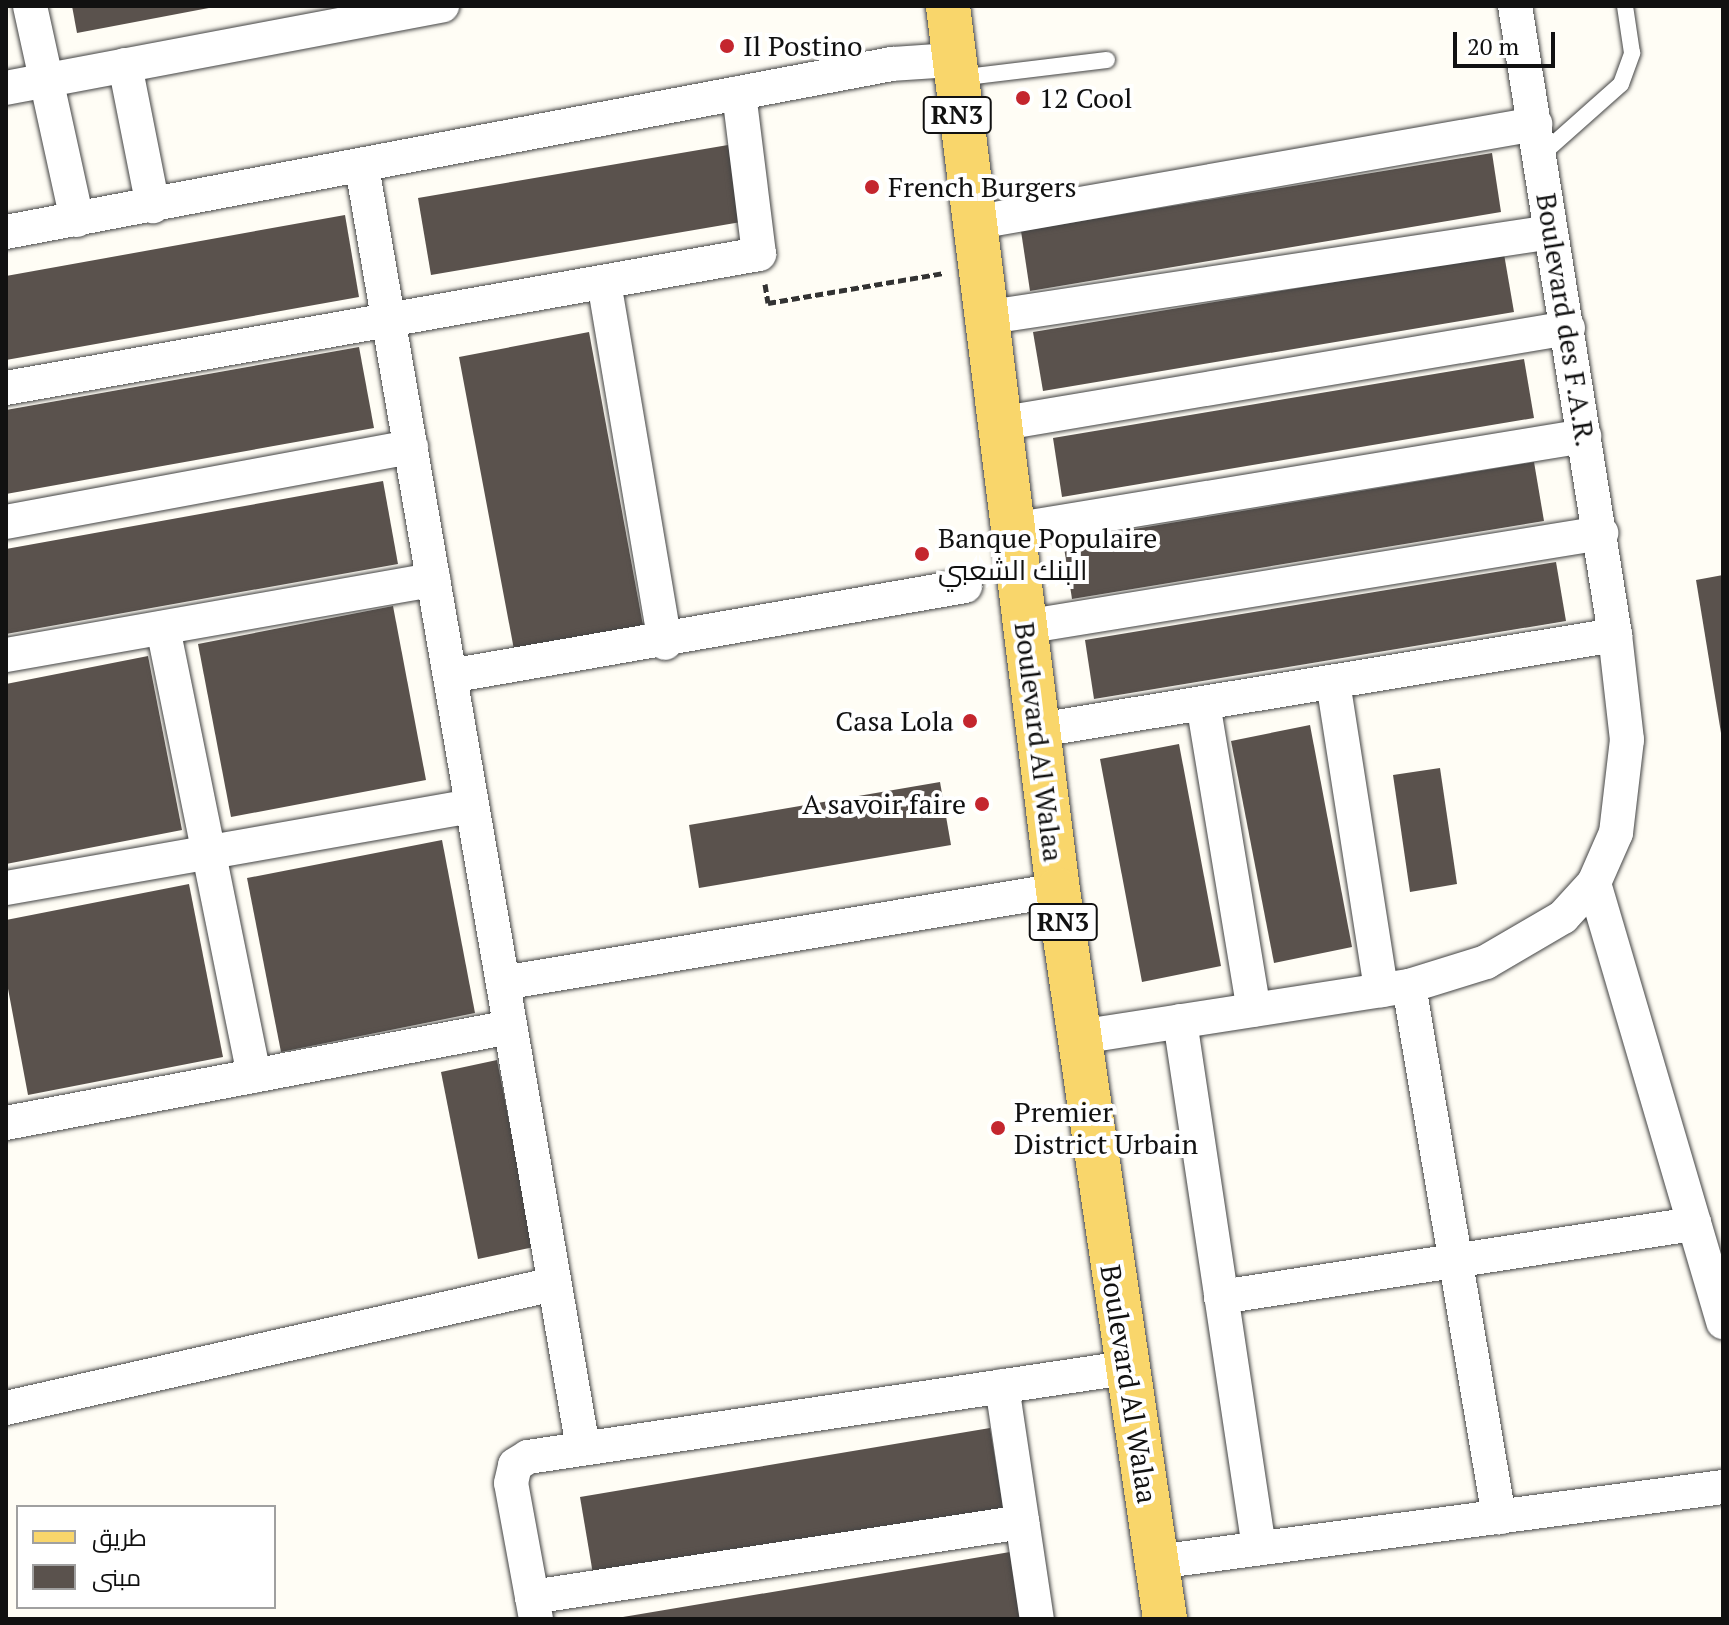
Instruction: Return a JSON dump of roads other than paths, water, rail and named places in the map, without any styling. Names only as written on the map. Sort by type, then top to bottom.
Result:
[{"type":"main road","name":"Boulevard Al Walaa","points":[[948,6],[983,318],[1058,890],[1125,1368],[1165,1619]]},
{"type":"street","points":[[30,6],[77,220]]},
{"type":"street","points":[[6,88],[442,6]]},
{"type":"street","name":"Boulevard des F.A.R.","points":[[1515,6],[1615,635],[1627,786],[1594,883]]},
{"type":"street","points":[[125,65],[153,206]]},
{"type":"street","points":[[6,232],[362,167],[739,93],[954,69]]},
{"type":"street","points":[[6,388],[759,254],[739,93]]},
{"type":"street","points":[[972,223],[1537,140]]},
{"type":"street","points":[[362,167],[583,1448]]},
{"type":"street","points":[[983,318],[1551,232]]},
{"type":"street","points":[[604,282],[665,643]]},
{"type":"street","points":[[998,424],[1568,328]]},
{"type":"street","points":[[1012,530],[1584,436]]},
{"type":"street","points":[[6,522],[411,447]]},
{"type":"street","points":[[1024,627],[1601,533]]},
{"type":"street","points":[[6,655],[433,580]]},
{"type":"street","points":[[450,676],[665,643],[965,586]]},
{"type":"street","points":[[163,628],[254,1076]]},
{"type":"street","points":[[1039,730],[1615,635]]},
{"type":"street","points":[[1333,682],[1395,988],[1456,1261],[1499,1517]]},
{"type":"street","points":[[1203,703],[1254,1010]]},
{"type":"street","points":[[6,888],[472,806]]},
{"type":"street","points":[[1079,1037],[1395,988],[1532,939],[1594,883],[1723,1322]]},
{"type":"street","points":[[503,983],[1058,890]]},
{"type":"street","points":[[1180,1021],[1259,1548]]},
{"type":"street","points":[[6,1123],[510,1027]]},
{"type":"street","points":[[1221,1297],[1694,1224]]},
{"type":"street","points":[[6,1408],[554,1284]]},
{"type":"street","points":[[1022,1522],[534,1608],[511,1483],[515,1465],[583,1448],[1125,1368]]},
{"type":"street","points":[[1002,1386],[1037,1619]]},
{"type":"street","points":[[1157,1562],[1723,1487]]},
{"type":"lane","points":[[1537,140],[1621,84],[1632,53],[1625,6]]},
{"type":"lane","points":[[954,69],[1107,60]]},
{"type":"place","name":"Il Postino","points":[[727,46]]},
{"type":"place","name":"12 Cool","points":[[1023,98]]},
{"type":"place","name":"French Burgers","points":[[872,187]]},
{"type":"place","name":"Banque Populaire البنك الشعبي","points":[[922,554]]},
{"type":"place","name":"Casa Lola","points":[[970,721]]},
{"type":"place","name":"A savoir faire","points":[[982,804]]},
{"type":"place","name":"Premier District Urbain","points":[[998,1128]]}]
